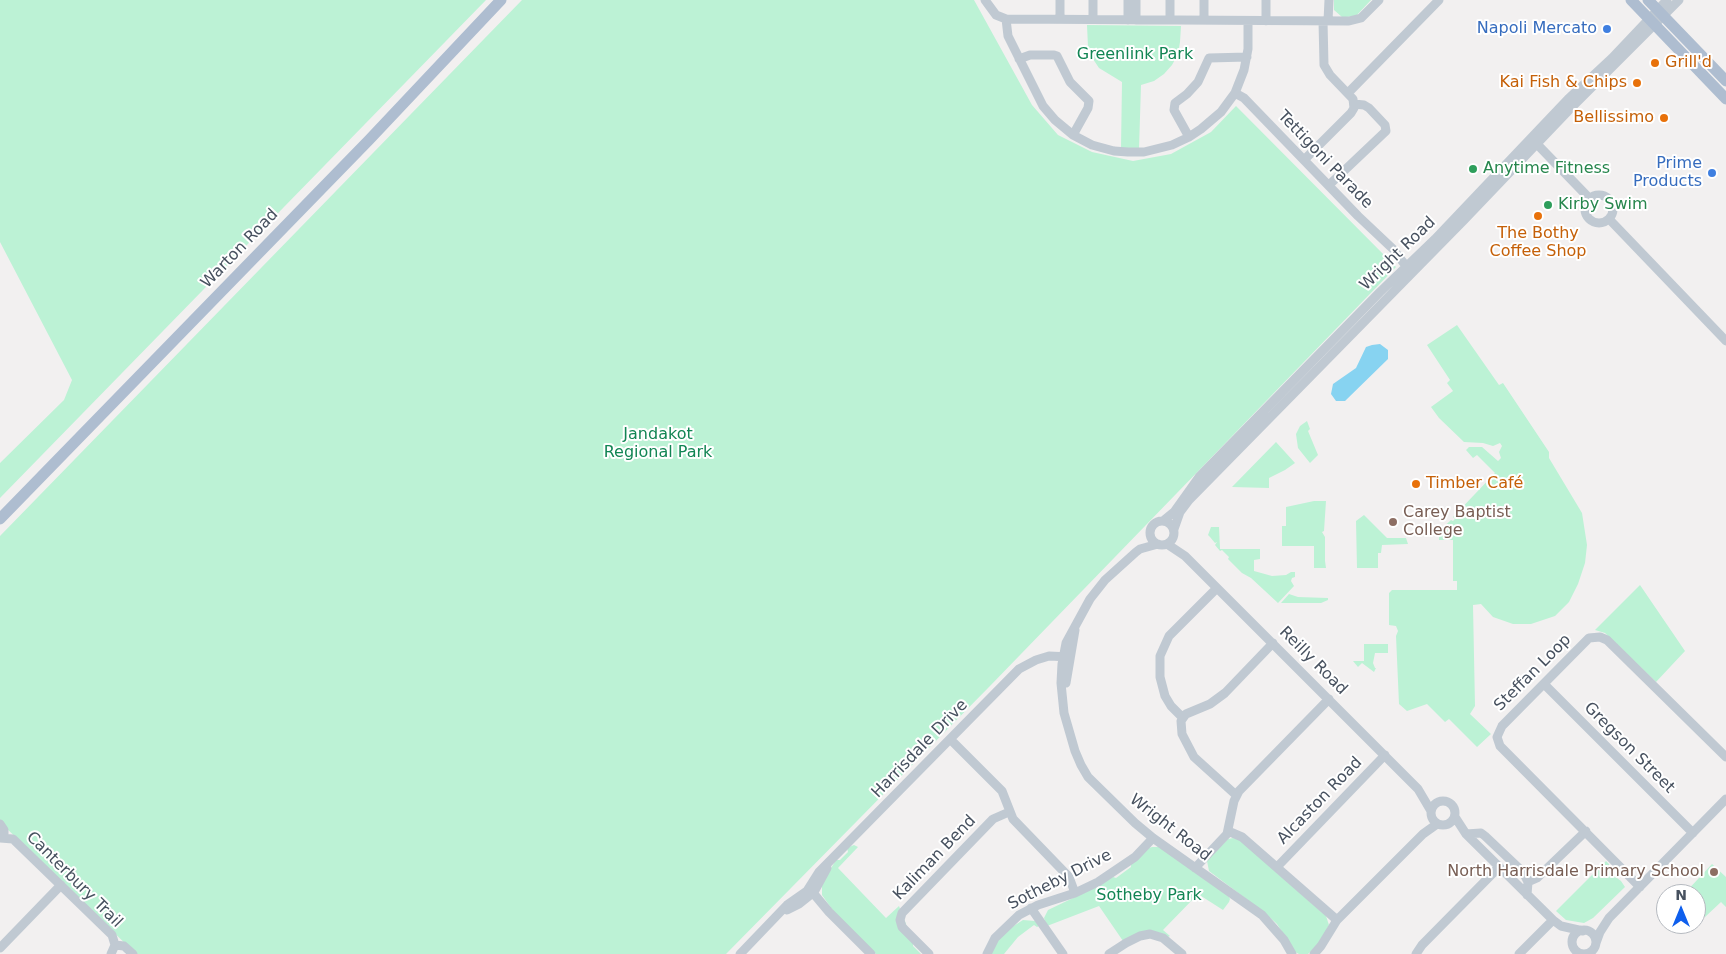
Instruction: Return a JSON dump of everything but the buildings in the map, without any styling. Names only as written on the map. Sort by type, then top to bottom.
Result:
[{"type":"main road","name":"Warton Road","points":[[0,519],[397,104],[501,0]]},
{"type":"main road","points":[[1631,0],[1656,17],[1726,81]]},
{"type":"main road","points":[[1648,0],[1656,17],[1726,98]]},
{"type":"street","points":[[985,0],[996,15],[1006,19],[1248,21],[1356,20],[1366,14],[1379,0]]},
{"type":"street","points":[[1060,0],[1060,19]]},
{"type":"street","points":[[1093,0],[1093,19]]},
{"type":"street","points":[[1128,0],[1132,20]]},
{"type":"street","points":[[1132,20],[1136,0]]},
{"type":"street","points":[[1170,0],[1170,20]]},
{"type":"street","points":[[1204,0],[1204,20]]},
{"type":"street","points":[[1266,0],[1266,21]]},
{"type":"street","points":[[1304,160],[1351,113],[1354,104],[1353,98],[1330,75],[1324,65],[1329,0]]},
{"type":"street","points":[[1348,93],[1438,0]]},
{"type":"street","points":[[1656,17],[1667,0]]},
{"type":"street","points":[[1656,17],[1679,0]]},
{"type":"street","name":"Wright Road","points":[[1292,954],[1268,921],[1251,906],[1153,838],[1088,778],[1078,759],[1064,713],[1063,698],[1066,661],[1075,627],[1090,599],[1128,558],[1140,549],[1150,535],[1154,524],[1162,521],[1174,512],[1199,478],[1280,394],[1412,267],[1535,141],[1576,91],[1615,60],[1656,17]]},
{"type":"street","points":[[1006,19],[1008,36],[1043,106],[1055,120],[1073,135],[1092,145],[1114,151],[1128,152],[1157,149],[1188,138],[1221,112],[1242,77],[1247,57],[1248,21]]},
{"type":"street","points":[[1020,59],[1030,55],[1057,56],[1070,82],[1089,102],[1088,108],[1073,135]]},
{"type":"street","points":[[1188,138],[1174,110],[1173,106],[1175,103],[1198,82],[1209,58],[1247,57]]},
{"type":"street","name":"Tettigoni Parade","points":[[1234,93],[1244,98],[1329,186],[1412,267]]},
{"type":"street","points":[[1329,186],[1386,131],[1385,125],[1369,108],[1364,105],[1354,104]]},
{"type":"street","points":[[1535,141],[1590,199]]},
{"type":"street","points":[[1598,196],[1611,196],[1613,210],[1606,222],[1586,222],[1584,211],[1590,199],[1598,196]]},
{"type":"street","points":[[1609,219],[1726,341]]},
{"type":"street","name":"Wright Road","points":[[1140,549],[1163,544],[1174,532],[1178,515],[1186,503],[1286,402],[1371,308]]},
{"type":"street","points":[[1280,394],[1286,402]]},
{"type":"street","points":[[1162,521],[1170,524],[1174,532]]},
{"type":"street","name":"Reilly Road","points":[[1174,532],[1185,556]]},
{"type":"street","points":[[1150,535],[1153,541],[1163,544]]},
{"type":"street","name":"Reilly Road","points":[[1163,544],[1185,556],[1385,755],[1418,789],[1431,813]]},
{"type":"street","points":[[1183,718],[1171,706],[1165,696],[1160,677],[1160,656],[1169,636],[1216,588]]},
{"type":"street","name":"Steffan Loop","points":[[1640,887],[1500,746],[1498,732],[1589,638],[1600,637],[1607,640],[1726,757]]},
{"type":"street","points":[[1236,795],[1194,757],[1180,728],[1183,718],[1189,712],[1210,704],[1221,696],[1273,644]]},
{"type":"street","name":"Harrisdale Drive","points":[[746,952],[787,905],[809,893],[824,875],[829,863],[1020,668],[1049,656],[1066,661]]},
{"type":"street","name":"Gregson Street","points":[[1544,684],[1693,833]]},
{"type":"street","points":[[1195,868],[1223,839],[1228,831],[1236,795],[1329,699]]},
{"type":"street","points":[[950,739],[1002,792],[1009,812],[1019,827],[1069,877],[1075,892]]},
{"type":"street","name":"Alcaston Road","points":[[1277,867],[1385,755]]},
{"type":"street","name":"Reilly Road","points":[[1418,789],[1440,801]]},
{"type":"street","points":[[1422,834],[1434,804],[1440,801],[1448,802],[1453,806],[1455,817],[1465,833],[1561,926],[1576,950],[1583,954],[1590,953],[1596,948],[1600,932],[1609,918],[1726,799]]},
{"type":"street","name":"Kaliman Bend","points":[[929,954],[902,927],[900,920],[902,913],[993,819],[1009,812]]},
{"type":"street","points":[[1431,813],[1437,824]]},
{"type":"street","points":[[1448,824],[1455,817]]},
{"type":"street","points":[[0,824],[4,830],[2,838]]},
{"type":"street","points":[[1314,954],[1321,946],[1336,920],[1422,834],[1437,824],[1448,824],[1465,833],[1481,833],[1485,836],[1523,872],[1528,882],[1526,894]]},
{"type":"street","points":[[1228,831],[1242,837],[1336,920]]},
{"type":"street","points":[[1528,882],[1537,878],[1586,831]]},
{"type":"street","name":"Canterbury Trail","points":[[2,838],[13,839],[112,935],[114,945],[111,954]]},
{"type":"street","name":"Sotheby Drive","points":[[987,954],[995,938],[1014,918],[1031,908],[1098,882],[1120,869],[1135,857],[1153,838]]},
{"type":"street","points":[[1416,954],[1499,867]]},
{"type":"street","points":[[0,948],[61,886]]},
{"type":"street","points":[[809,893],[871,954]]},
{"type":"street","points":[[1031,908],[1060,953]]},
{"type":"street","points":[[1573,944],[1574,936],[1609,918]]},
{"type":"street","points":[[1519,954],[1553,920]]},
{"type":"street","points":[[1561,926],[1584,931],[1594,936],[1596,948]]},
{"type":"street","name":"Wright Road","points":[[1278,933],[1285,954]]},
{"type":"street","points":[[1109,954],[1140,936],[1150,934],[1163,938],[1182,954]]},
{"type":"street","points":[[114,945],[124,946],[133,954]]},
{"type":"green space","points":[[0,0],[486,0],[0,498],[0,463],[64,400],[72,380],[0,242]]},
{"type":"green space","name":"Jandakot Regional Park","points":[[522,0],[974,0],[1032,105],[1058,135],[1092,152],[1133,161],[1171,154],[1211,132],[1236,106],[1396,267],[989,687],[726,954],[136,954],[0,822],[0,536]]},
{"type":"green space","points":[[1334,0],[1371,0],[1356,16],[1342,17],[1334,10]]},
{"type":"green space","name":"Greenlink Park","points":[[1087,25],[1181,26],[1178,54],[1172,65],[1154,81],[1141,85],[1139,149],[1121,148],[1122,82],[1099,68],[1093,59],[1088,47]]},
{"type":"green space","points":[[1457,325],[1499,385],[1503,383],[1549,452],[1549,458],[1582,513],[1587,545],[1585,563],[1578,584],[1569,602],[1555,616],[1531,624],[1513,624],[1493,617],[1481,604],[1473,605],[1475,706],[1470,714],[1491,734],[1477,747],[1449,719],[1445,722],[1427,704],[1407,711],[1399,704],[1396,636],[1398,631],[1396,626],[1389,625],[1389,593],[1392,590],[1457,590],[1457,581],[1453,581],[1453,540],[1439,540],[1439,531],[1451,520],[1455,519],[1453,517],[1495,473],[1477,455],[1473,458],[1466,450],[1469,447],[1482,447],[1498,461],[1501,458],[1499,452],[1502,446],[1500,443],[1493,446],[1483,443],[1464,442],[1439,418],[1431,407],[1453,391],[1447,383],[1450,380],[1427,345]]},
{"type":"green space","points":[[1307,421],[1310,429],[1308,431],[1318,455],[1310,463],[1298,448],[1296,434],[1300,426]]},
{"type":"green space","points":[[1276,442],[1295,463],[1269,478],[1269,488],[1232,487]]},
{"type":"green space","points":[[1314,501],[1326,501],[1324,531],[1322,532],[1325,537],[1326,568],[1314,568],[1314,546],[1282,546],[1282,526],[1286,526],[1286,507]]},
{"type":"green space","points":[[1364,515],[1387,538],[1406,538],[1408,544],[1382,545],[1381,553],[1378,553],[1378,568],[1357,568],[1356,521]]},
{"type":"green space","points":[[1211,527],[1219,527],[1220,549],[1260,549],[1260,559],[1254,560],[1254,571],[1272,576],[1295,572],[1295,577],[1291,581],[1294,586],[1278,603],[1251,578],[1242,573],[1228,559],[1229,557],[1215,545],[1217,542],[1215,543],[1208,535]]},
{"type":"green space","points":[[1640,585],[1685,651],[1656,682],[1605,633],[1595,630]]},
{"type":"green space","points":[[1289,594],[1298,597],[1328,598],[1328,600],[1321,603],[1281,603]]},
{"type":"green space","points":[[1364,644],[1388,644],[1388,653],[1375,653],[1373,663],[1376,668],[1374,672],[1362,663],[1358,667],[1353,661],[1364,661]]},
{"type":"green space","points":[[1228,839],[1240,840],[1326,916],[1329,925],[1320,942],[1308,954],[1295,952],[1277,924],[1209,871],[1207,861]]},
{"type":"green space","points":[[854,845],[858,847],[838,868],[886,918],[899,906],[913,946],[921,954],[876,954],[834,912],[822,895],[822,883],[836,860],[840,860],[848,852],[847,848]]},
{"type":"green space","name":"Sotheby Park","points":[[1152,847],[1159,847],[1228,895],[1229,902],[1223,910],[1198,894],[1163,930],[1170,936],[1168,937],[1152,931],[1123,941],[1099,906],[1047,926],[1044,918],[1048,910],[1113,877],[1116,878]]},
{"type":"green space","points":[[1606,861],[1609,864],[1610,873],[1621,881],[1625,887],[1593,918],[1584,923],[1566,920],[1556,911]]},
{"type":"green space","points":[[1712,864],[1726,877],[1726,907],[1721,902],[1706,916],[1706,884],[1693,884]]},
{"type":"green space","points":[[1023,920],[1035,921],[1039,926],[1034,925],[1018,937],[1004,954],[990,954],[999,939]]},
{"type":"water","points":[[1380,344],[1388,350],[1388,359],[1345,401],[1336,401],[1331,394],[1333,384],[1356,368],[1366,347]]},
{"type":"place","name":"Napoli Mercato","points":[[1607,29]]},
{"type":"place","name":"Grill'd","points":[[1655,63]]},
{"type":"place","name":"Kai Fish & Chips","points":[[1637,83]]},
{"type":"place","name":"Bellissimo","points":[[1664,118]]},
{"type":"place","name":"Anytime Fitness","points":[[1473,169]]},
{"type":"place","name":"Prime Products","points":[[1712,173]]},
{"type":"place","name":"Kirby Swim","points":[[1548,205]]},
{"type":"place","name":"The Bothy Coffee Shop","points":[[1538,216]]},
{"type":"place","name":"Timber Café","points":[[1416,484]]},
{"type":"place","name":"Carey Baptist College","points":[[1393,522]]},
{"type":"place","name":"North Harrisdale Primary School","points":[[1714,872]]}]
